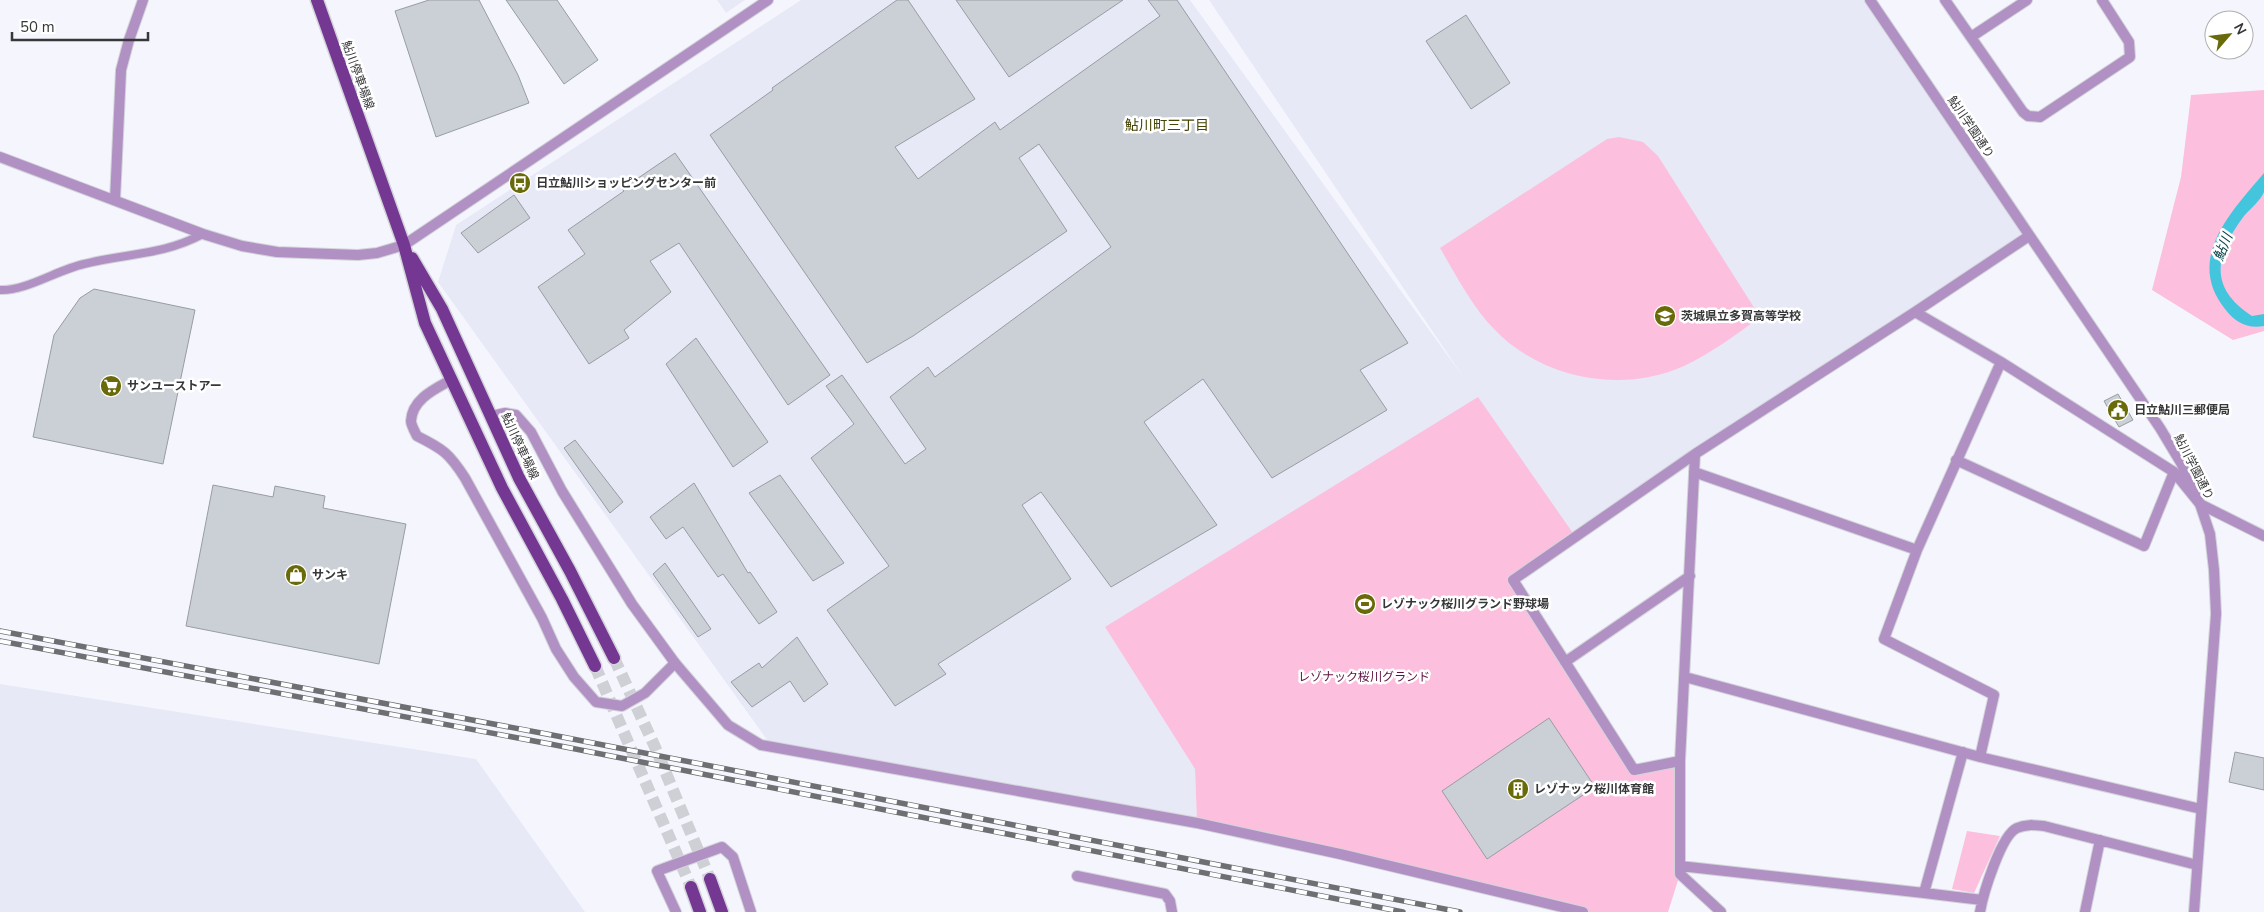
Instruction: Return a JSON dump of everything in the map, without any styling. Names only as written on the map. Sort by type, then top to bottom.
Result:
[{"type":"main road","name":"鮎川停車場線","points":[[317,0],[404,245],[425,323],[502,488],[562,599],[595,666]]},
{"type":"main road","name":"鮎川停車場線","points":[[404,245],[442,308],[519,478],[570,571],[614,658]]},
{"type":"main road","points":[[710,879],[722,912]]},
{"type":"main road","points":[[691,887],[700,912]]},
{"type":"street","points":[[115,200],[121,70],[143,0]]},
{"type":"street","points":[[0,157],[203,234],[242,246],[277,252],[358,255],[377,253],[404,245],[768,0]]},
{"type":"street","name":"鮎川学園通り","points":[[1870,0],[2160,428],[2181,463],[2200,504],[2210,534],[2216,614],[2194,912]]},
{"type":"street","points":[[1945,0],[2022,112],[2028,116],[2040,117],[2130,57],[2129,42],[2102,0]]},
{"type":"street","points":[[1971,37],[2027,0]]},
{"type":"street","points":[[1680,761],[1634,770],[1513,580],[1695,454],[2029,236]]},
{"type":"street","points":[[1915,312],[2000,362],[2174,472],[2200,504],[2264,536]]},
{"type":"street","points":[[1980,757],[1994,695],[1884,639],[1917,550],[2000,362]]},
{"type":"street","points":[[451,380],[427,393],[416,407],[411,421],[417,436],[437,446],[451,457],[466,478],[542,618],[556,649],[574,678],[596,702],[622,706],[645,693],[674,663]]},
{"type":"street","points":[[491,416],[505,412],[516,415],[531,432],[562,491],[632,604],[674,663],[728,725],[761,745],[1197,823],[1340,854],[1583,912]]},
{"type":"street","points":[[1695,454],[1680,761],[1680,874],[1721,912]]},
{"type":"street","points":[[1956,460],[2144,546],[2174,472]]},
{"type":"street","points":[[1694,472],[1917,550]]},
{"type":"street","points":[[1565,662],[1690,576]]},
{"type":"street","points":[[1685,677],[1980,757],[2201,809]]},
{"type":"street","points":[[1924,893],[1963,752]]},
{"type":"street","points":[[1980,912],[1982,900],[2006,837],[2016,828],[2030,824],[2197,865]]},
{"type":"street","points":[[2085,912],[2100,840]]},
{"type":"street","points":[[676,912],[657,871],[722,847],[733,857],[751,912]]},
{"type":"street","points":[[1680,866],[1982,900]]},
{"type":"street","points":[[1077,876],[1165,894],[1170,901],[1172,912]]},
{"type":"lane","points":[[0,290],[14,290],[85,263],[147,254],[186,243],[203,234]]},
{"type":"shaded area","points":[[717,0],[745,0],[726,13]]},
{"type":"shaded area","points":[[801,0],[1190,0],[1464,378],[1209,0],[1864,0],[2029,236],[1575,536],[1105,627],[1195,769],[1197,823],[768,741],[438,282],[456,225]]},
{"type":"shaded area","points":[[0,684],[476,759],[585,912],[0,912]]},
{"type":"green space","points":[[2264,90],[2264,331],[2233,340],[2152,290],[2181,177],[2191,95]]},
{"type":"green space","points":[[1619,137],[1643,142],[1658,156],[1760,317],[1714,350],[1684,366],[1660,375],[1635,379],[1609,380],[1584,377],[1559,370],[1536,360],[1514,347],[1495,330],[1479,311],[1440,248],[1607,139]]},
{"type":"green space","name":"レゾナック桜川グランド","points":[[1478,397],[1575,536],[1513,579],[1634,770],[1680,761],[1680,874],[1668,912],[1583,912],[1197,823],[1195,769],[1105,627]]},
{"type":"green space","points":[[1967,831],[2000,836],[1974,893],[1952,889]]},
{"type":"water","name":"鮎川","points":[[2264,173],[2263,195],[2234,230],[2222,257],[2221,270],[2222,282],[2228,294],[2238,305],[2252,316],[2264,314],[2264,326],[2258,327],[2237,321],[2225,309],[2214,290],[2210,272],[2211,254],[2217,237],[2238,204]]},
{"type":"building","points":[[429,0],[479,0],[518,75],[529,103],[436,137],[395,11]]},
{"type":"building","points":[[506,0],[557,0],[598,60],[564,84]]},
{"type":"building","points":[[897,0],[908,0],[975,99],[895,147],[918,179],[995,122],[1000,130],[1160,16],[1148,0],[1177,0],[1408,343],[1360,370],[1387,410],[1272,478],[1203,379],[1144,422],[1217,525],[1111,587],[1041,492],[1022,505],[1071,579],[938,664],[946,674],[895,706],[827,610],[889,566],[811,458],[854,424],[826,386],[842,375],[905,464],[926,449],[890,397],[928,367],[935,377],[1111,247],[1039,144],[1019,158],[1067,231],[913,336],[867,363],[710,135],[773,90],[772,88]]},
{"type":"building","points":[[956,0],[1123,0],[1009,77]]},
{"type":"building","points":[[1466,15],[1510,83],[1471,109],[1426,41]]},
{"type":"building","points":[[675,153],[830,375],[788,405],[679,243],[650,261],[671,292],[624,330],[629,338],[589,364],[538,287],[585,254],[568,230],[624,191],[622,189]]},
{"type":"building","points":[[514,195],[530,218],[478,253],[461,233]]},
{"type":"building","name":"サンユーストアー","points":[[94,289],[195,310],[163,464],[33,437],[54,335],[80,298]]},
{"type":"building","points":[[696,338],[768,442],[733,467],[666,364]]},
{"type":"building","points":[[2118,394],[2133,420],[2119,427],[2104,401]]},
{"type":"building","points":[[575,440],[623,502],[610,513],[564,448]]},
{"type":"building","points":[[780,475],[844,563],[813,581],[749,493]]},
{"type":"building","points":[[694,483],[748,573],[750,572],[777,612],[759,624],[723,574],[718,577],[683,527],[666,539],[650,517]]},
{"type":"building","name":"サンキ","points":[[213,485],[273,497],[275,486],[325,496],[323,508],[406,524],[379,664],[186,626]]},
{"type":"building","points":[[665,563],[711,629],[698,637],[653,574]]},
{"type":"building","points":[[797,637],[828,684],[804,702],[790,681],[752,707],[731,682],[759,663],[762,668]]},
{"type":"building","name":"レゾナック桜川体育館","points":[[1549,718],[1595,787],[1487,859],[1442,791]]},
{"type":"building","points":[[2235,752],[2264,758],[2264,790],[2229,782]]},
{"type":"tunnel","points":[[614,658],[655,747],[710,879]]},
{"type":"tunnel","points":[[595,666],[691,887]]},
{"type":"railway","points":[[0,631],[552,735],[1460,912]]},
{"type":"railway","points":[[0,641],[550,744],[1403,912]]},
{"type":"place","name":"日立鮎川ショッピングセンター前","points":[[520,183]]},
{"type":"place","name":"茨城県立多賀高等学校","points":[[1665,316]]},
{"type":"place","name":"サンユーストアー","points":[[111,386]]},
{"type":"place","name":"日立鮎川三郵便局","points":[[2118,410]]},
{"type":"place","name":"サンキ","points":[[296,575]]},
{"type":"place","name":"レゾナック桜川グランド野球場","points":[[1365,604]]},
{"type":"place","name":"レゾナック桜川体育館","points":[[1518,789]]},
{"type":"district","name":"鮎川町三丁目","points":[[1167,125]]}]
